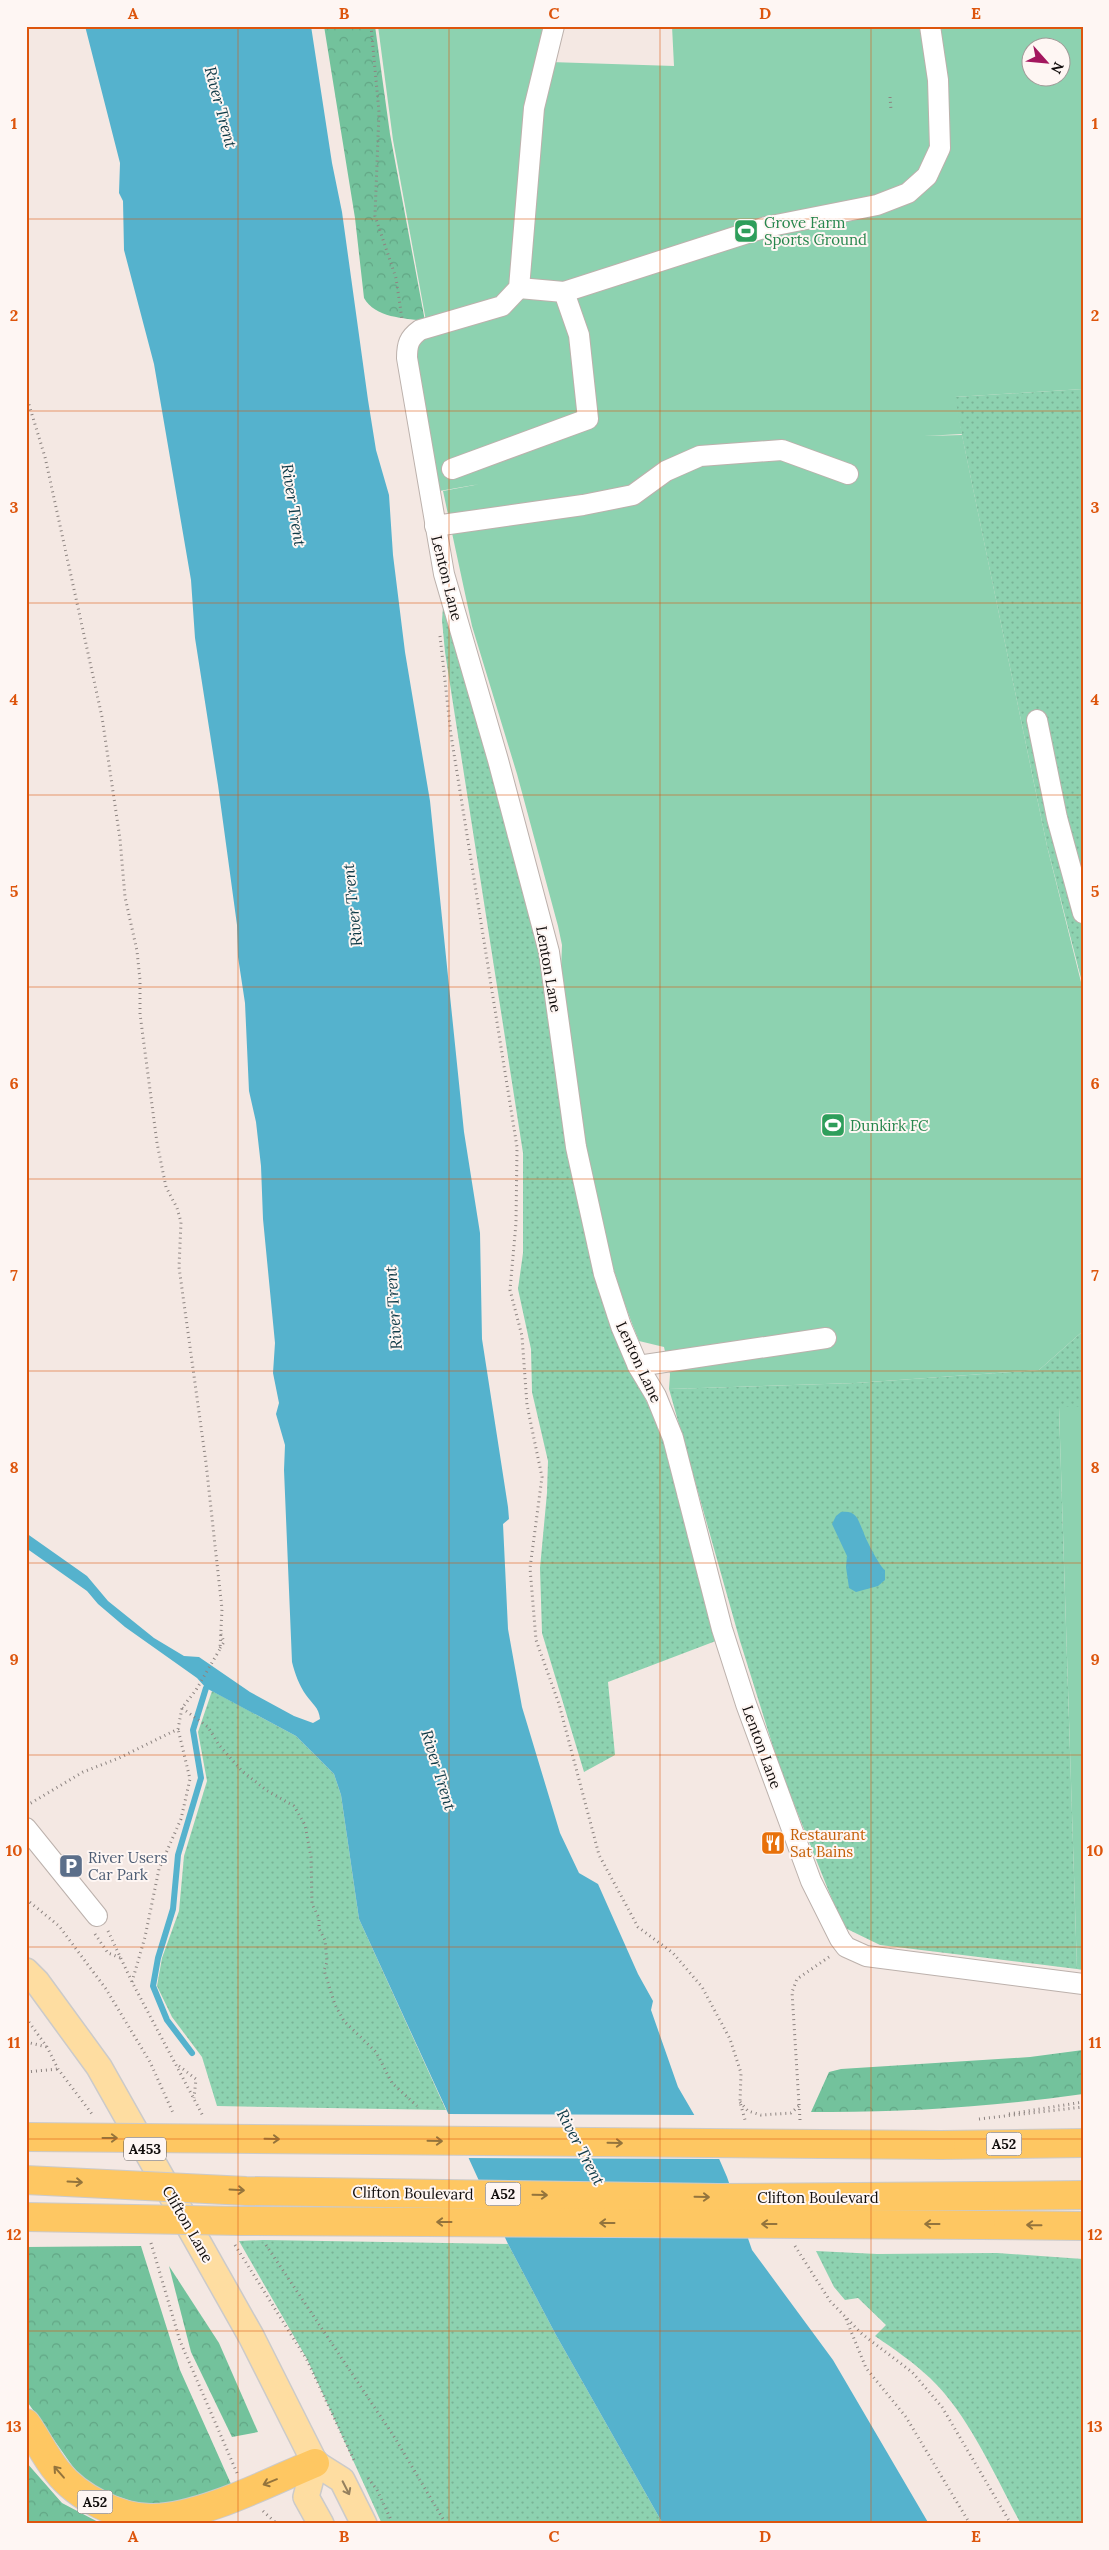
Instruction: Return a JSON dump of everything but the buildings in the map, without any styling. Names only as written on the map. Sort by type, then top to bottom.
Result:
[{"type":"highway","name":"A52","points":[[26,2137],[941,2145],[1077,2142]]},
{"type":"highway","name":"Clifton Boulevard","points":[[26,2180],[266,2191],[720,2198],[1083,2195]]},
{"type":"highway","name":"Clifton Boulevard","points":[[26,2217],[250,2221],[1083,2226]]},
{"type":"highway","name":"A52","points":[[26,2423],[57,2472],[81,2495],[114,2511],[153,2518],[198,2511],[315,2464]]},
{"type":"main road","name":"Clifton Lane","points":[[26,1971],[37,1982],[99,2066],[251,2336],[315,2464]]},
{"type":"main road","points":[[322,2524],[306,2498],[315,2464],[342,2480],[364,2524]]},
{"type":"street","points":[[554,26],[534,108],[519,288],[564,292],[766,227],[877,205],[908,192],[927,176],[940,148],[938,80],[930,26]]},
{"type":"street","name":"Lenton Lane","points":[[519,288],[502,306],[420,330],[411,336],[407,347],[408,365],[434,526],[447,583],[498,760],[549,952],[576,1147],[604,1274],[621,1326],[638,1366],[656,1396],[673,1438],[722,1629],[746,1704],[811,1880],[846,1947]]},
{"type":"street","points":[[452,469],[588,419],[579,335],[564,292]]},
{"type":"street","points":[[434,526],[583,505],[633,495],[666,471],[700,456],[782,450],[848,474]]},
{"type":"street","points":[[1037,720],[1057,818],[1083,913]]},
{"type":"street","points":[[638,1366],[826,1338]]},
{"type":"street","points":[[26,1828],[97,1916]]},
{"type":"street","points":[[846,1947],[866,1956],[1083,1984]]},
{"type":"path","points":[[372,26],[379,112],[375,216],[400,295],[402,319],[400,324]]},
{"type":"path","points":[[890,97],[891,110]]},
{"type":"path","points":[[26,394],[45,458],[102,717],[120,839],[124,897],[137,951],[140,980],[140,1014],[157,1143],[166,1187],[177,1208],[181,1222],[179,1267],[206,1463],[222,1609],[220,1649],[196,1690],[182,1708],[178,1729],[190,1779],[181,1819],[159,1869],[145,1937],[132,1982]]},
{"type":"path","points":[[440,629],[451,735],[517,1147],[516,1223],[510,1290],[522,1336],[527,1405],[542,1477],[530,1568],[536,1640],[559,1704],[600,1855],[638,1928],[673,1953],[702,1987],[730,2038],[741,2073],[740,2102],[748,2111],[761,2115],[791,2113],[800,2107],[792,1992],[797,1979],[816,1964],[846,1947]]},
{"type":"path","points":[[182,1708],[208,1727],[219,1745],[242,1771],[266,1790],[294,1806],[298,1812],[305,1825],[311,1857],[312,1904],[319,1918],[318,1929],[325,1940],[327,1962],[324,1970],[335,2004],[344,2021],[376,2052],[392,2083],[417,2106]]},
{"type":"path","points":[[26,1806],[83,1772],[119,1758],[178,1729]]},
{"type":"path","points":[[26,1899],[59,1926],[96,1974]]},
{"type":"path","points":[[97,1916],[110,1934],[132,1982],[206,2123]]},
{"type":"path","points":[[26,2018],[47,2047],[58,2069],[89,2108],[93,2117]]},
{"type":"path","points":[[26,2042],[47,2047]]},
{"type":"path","points":[[176,2064],[196,2079],[194,2101]]},
{"type":"path","points":[[26,2072],[58,2069]]},
{"type":"path","points":[[1083,2102],[1023,2110],[991,2118],[1083,2107]]},
{"type":"path","points":[[149,2238],[180,2341],[246,2492],[253,2502],[277,2524]]},
{"type":"path","points":[[263,2240],[395,2438],[446,2524]]},
{"type":"path","points":[[794,2246],[830,2301],[862,2334],[912,2372],[942,2407],[1011,2524]]},
{"type":"path","points":[[845,2316],[866,2368],[906,2417],[970,2524]]},
{"type":"path","points":[[363,2471],[377,2490],[393,2524]]},
{"type":"green space","points":[[324,26],[375,26],[390,134],[425,321],[399,318],[375,310],[364,298],[355,218]]},
{"type":"green space","points":[[378,26],[559,26],[550,62],[674,66],[672,26],[1083,26],[1083,389],[955,397],[962,434],[924,436],[962,435],[1047,846],[1083,990],[1083,1331],[1039,1370],[856,1383],[669,1389],[670,1374],[664,1347],[639,1341],[622,1297],[597,1205],[580,1111],[561,970],[562,945],[558,926],[517,774],[472,626],[443,491],[480,484],[422,494],[397,349],[406,331],[426,321],[393,140]]},
{"type":"green space","points":[[1083,389],[1083,986],[1047,846],[954,397]]},
{"type":"green space","points":[[444,596],[542,960],[635,1378],[659,1427],[721,1639],[608,1682],[615,1755],[584,1772],[542,1633],[540,1568],[548,1461],[532,1392],[531,1349],[518,1289],[523,1253],[523,1153],[445,652],[442,620]]},
{"type":"green space","points":[[1083,1331],[1083,1407],[1059,1408],[1077,1969],[880,1945],[843,1927],[780,1769],[740,1641],[669,1389],[856,1383],[1039,1370]]},
{"type":"green space","points":[[1059,1407],[1083,1407],[1083,1970],[1077,1969]]},
{"type":"green space","points":[[212,1691],[296,1736],[334,1774],[341,1795],[359,1919],[446,2110],[217,2106],[202,2057],[172,2017],[157,1986],[162,1958],[179,1911],[184,1856],[207,1781],[198,1732]]},
{"type":"green space","points":[[1083,2050],[1083,2094],[947,2108],[811,2112],[829,2072],[841,2069],[1030,2057]]},
{"type":"green space","points":[[239,2241],[508,2244],[556,2335],[663,2524],[382,2524],[307,2359]]},
{"type":"green space","points":[[141,2246],[180,2370],[231,2484],[203,2498],[166,2505],[140,2504],[88,2484],[73,2467],[26,2400],[26,2247]]},
{"type":"green space","points":[[816,2251],[877,2254],[997,2253],[1083,2259],[1083,2524],[1021,2524],[980,2447],[957,2410],[924,2372],[875,2336],[886,2325],[858,2298],[845,2300],[834,2287]]},
{"type":"green space","points":[[169,2266],[219,2343],[258,2432],[232,2437],[191,2352]]},
{"type":"green space","points":[[26,2462],[62,2503],[102,2524],[26,2524]]},
{"type":"water","name":"River Trent","points":[[85,26],[311,26],[332,163],[342,212],[376,450],[389,495],[393,555],[405,652],[430,801],[464,1132],[480,1233],[482,1339],[508,1507],[509,1519],[503,1524],[508,1629],[522,1707],[560,1833],[579,1873],[598,1884],[638,1974],[653,2001],[651,2010],[678,2087],[717,2154],[727,2177],[752,2250],[833,2360],[929,2524],[663,2524],[556,2335],[508,2244],[359,1919],[341,1795],[334,1774],[296,1736],[206,1688],[197,1678],[125,1627],[98,1604],[87,1591],[26,1548],[26,1533],[87,1576],[108,1601],[154,1638],[184,1656],[199,1657],[250,1692],[294,1716],[313,1723],[320,1719],[317,1709],[299,1683],[292,1662],[284,1470],[285,1445],[276,1414],[279,1403],[273,1373],[275,1343],[263,1219],[261,1166],[256,1122],[249,1091],[245,1003],[238,957],[237,925],[195,638],[191,580],[154,364],[124,250],[123,201],[119,193],[120,163]]},
{"type":"water","points":[[841,1512],[854,1514],[873,1552],[885,1570],[885,1580],[878,1586],[856,1592],[849,1588],[846,1567],[847,1556],[832,1524],[836,1516]]},
{"type":"pier","points":[[445,2114],[696,2115],[722,2159],[465,2158]]},
{"type":"waterway","points":[[192,2053],[167,2020],[153,1986],[158,1958],[173,1909],[178,1855],[201,1778],[193,1730],[206,1688]]},
{"type":"place","name":"Grove Farm Sports Ground","points":[[746,231]]},
{"type":"place","name":"Dunkirk FC","points":[[833,1125]]},
{"type":"place","name":"Restaurant Sat Bains","points":[[773,1843]]},
{"type":"place","name":"River Users Car Park","points":[[71,1866]]}]
